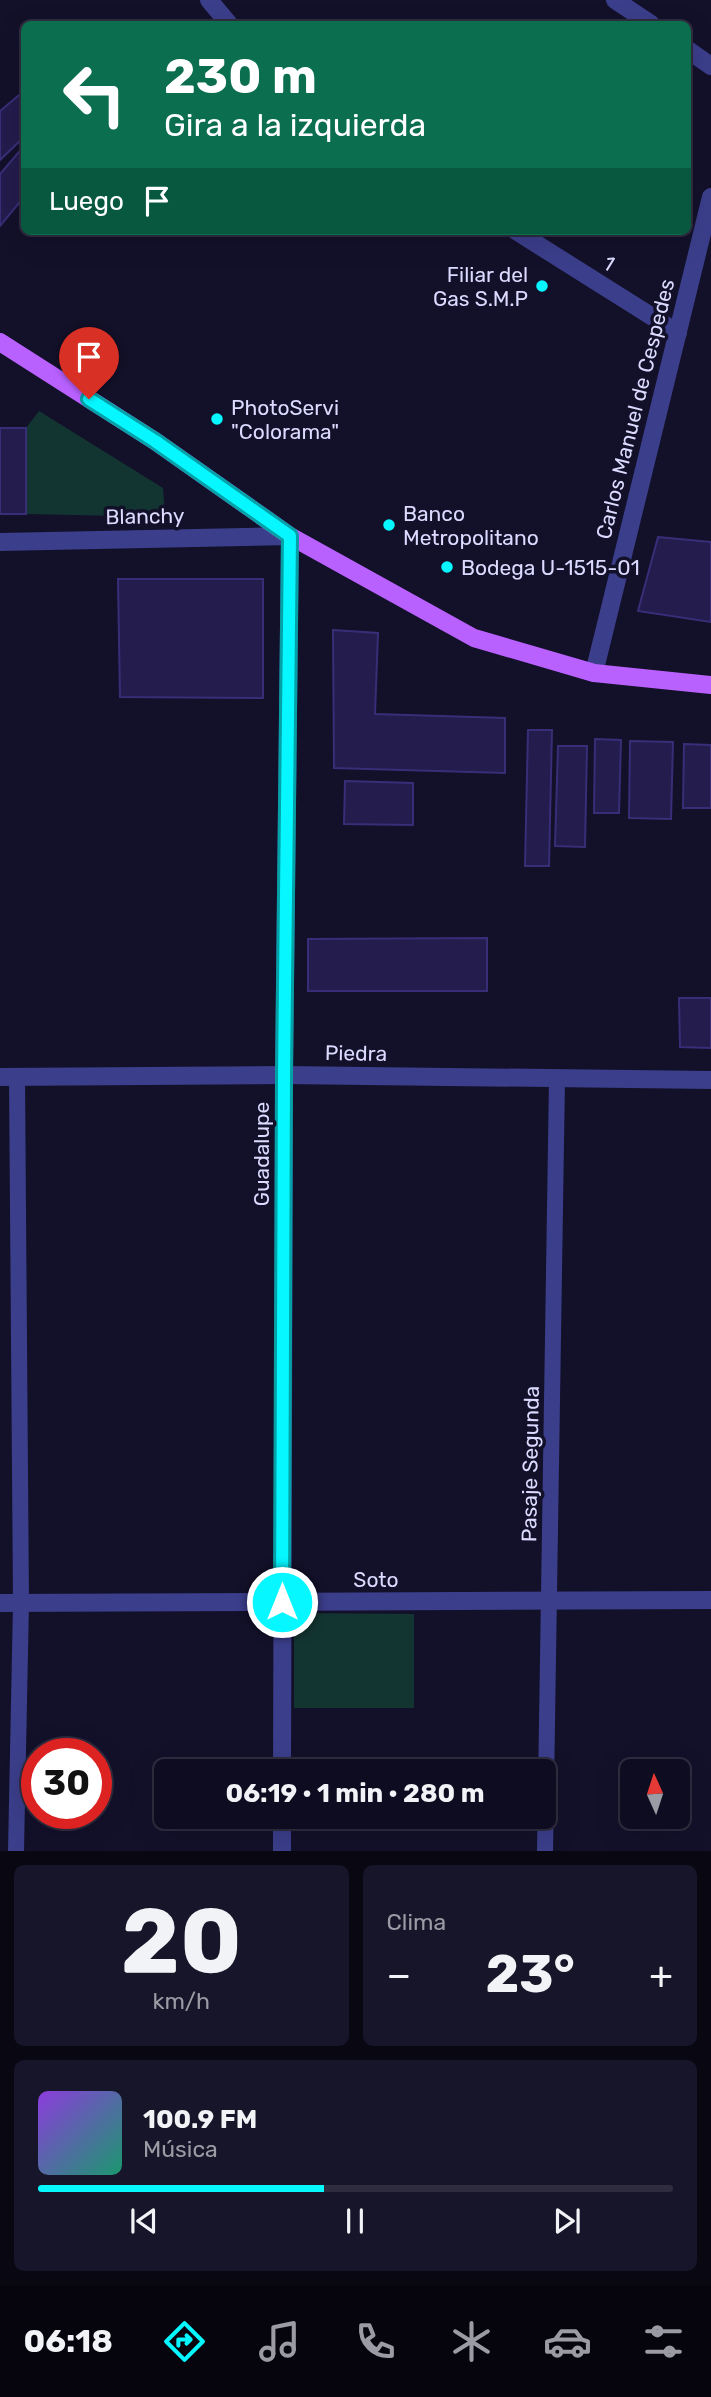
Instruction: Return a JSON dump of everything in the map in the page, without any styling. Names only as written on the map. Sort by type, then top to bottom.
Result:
[{"type":"main road","points":[[0,342],[155,441],[290,536],[474,638],[594,674],[711,684]]},
{"type":"street","points":[[209,0],[226,21]]},
{"type":"street","points":[[615,0],[646,21]]},
{"type":"street","points":[[691,52],[711,66]]},
{"type":"street","name":"Carlos Manuel de Cespedes","points":[[594,674],[711,197]]},
{"type":"street","name":"1","points":[[522,235],[678,333]]},
{"type":"street","name":"Blanchy","points":[[0,542],[290,536]]},
{"type":"street","name":"Guadalupe","points":[[282,1759],[284,1075],[290,536]]},
{"type":"street","name":"Piedra","points":[[9,1077],[284,1075],[711,1080]]},
{"type":"street","name":"Soto","points":[[0,1603],[711,1600]]},
{"type":"street","points":[[282,1829],[282,1851]]},
{"type":"lane","points":[[9,1077],[21,1603],[16,1851]]},
{"type":"lane","name":"Pasaje Segunda","points":[[545,1851],[556,1079]]},
{"type":"green space","points":[[39,411],[163,488],[165,517],[26,514],[26,428]]},
{"type":"green space","points":[[294,1613],[414,1614],[414,1708],[294,1708]]},
{"type":"building","points":[[21,94],[21,140],[0,160],[0,111]]},
{"type":"building","points":[[21,150],[21,201],[0,226],[0,174]]},
{"type":"building","points":[[0,428],[26,428],[26,514],[0,514]]},
{"type":"building","points":[[658,537],[711,542],[711,622],[638,611]]},
{"type":"building","points":[[118,579],[263,579],[263,698],[120,697]]},
{"type":"building","points":[[333,630],[378,633],[375,714],[505,718],[505,773],[334,768]]},
{"type":"building","points":[[528,730],[552,730],[549,866],[525,866]]},
{"type":"building","points":[[595,739],[621,740],[619,813],[594,813]]},
{"type":"building","points":[[630,741],[673,742],[671,819],[629,818]]},
{"type":"building","points":[[684,744],[711,745],[711,808],[683,808]]},
{"type":"building","points":[[558,746],[587,746],[585,847],[555,846]]},
{"type":"building","points":[[345,781],[413,783],[413,825],[344,824]]},
{"type":"building","points":[[487,938],[487,991],[308,991],[308,939]]},
{"type":"building","points":[[679,998],[711,998],[711,1048],[680,1047]]},
{"type":"place","name":"Filiar del Gas S.M.P","points":[[542,286]]},
{"type":"place","name":"PhotoServi \"Colorama\"","points":[[217,419]]},
{"type":"place","name":"Banco Metropolitano","points":[[389,525]]},
{"type":"place","name":"Bodega U-1515-01","points":[[447,567]]},
{"type":"route","points":[[89,399],[155,441],[290,536],[282,1602]]}]
